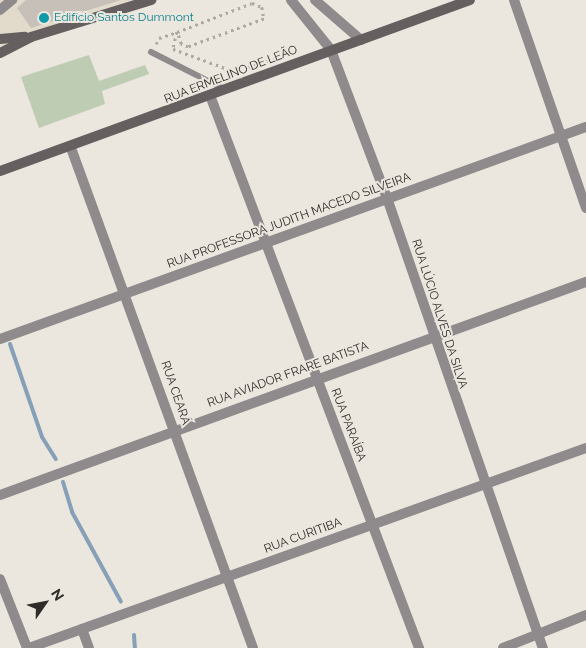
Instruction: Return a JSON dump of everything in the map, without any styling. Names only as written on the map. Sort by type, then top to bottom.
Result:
[{"type":"main road","points":[[0,53],[31,37],[151,0]]},
{"type":"main road","name":"RUA ERMELINO DE LEÃO","points":[[0,172],[212,98],[331,50],[470,0]]},
{"type":"main road","points":[[1,37],[31,37]]},
{"type":"street","points":[[0,10],[12,0]]},
{"type":"street","name":"RUA LÚCIO ALVES DA SILVA","points":[[291,0],[331,50],[387,198],[484,486],[543,648]]},
{"type":"street","points":[[315,0],[361,40]]},
{"type":"street","points":[[514,0],[586,208]]},
{"type":"street","name":"RUA PARAÍBA","points":[[212,98],[419,648]]},
{"type":"street","name":"RUA PROFESSORA JUDITH MACEDO SILVEIRA","points":[[0,338],[586,127]]},
{"type":"street","name":"RUA CEARÁ","points":[[71,148],[126,293],[226,577],[253,648]]},
{"type":"street","name":"RUA AVIADOR FRARE BATISTA","points":[[0,495],[174,429],[586,282]]},
{"type":"street","name":"RUA CURITIBA","points":[[28,648],[586,448]]},
{"type":"street","points":[[0,579],[28,648]]},
{"type":"street","points":[[503,648],[586,615]]},
{"type":"street","points":[[82,629],[89,648]]},
{"type":"lane","points":[[151,52],[228,91]]},
{"type":"path","points":[[160,57],[155,41],[177,32],[252,2],[262,6],[264,19],[188,47],[181,44],[177,32]]},
{"type":"path","points":[[177,32],[173,49],[236,72],[276,56],[298,63]]},
{"type":"shaded area","points":[[0,0],[159,0],[0,47]]},
{"type":"green space","points":[[89,55],[99,81],[145,65],[149,74],[102,91],[105,104],[39,128],[21,77]]},
{"type":"building","name":"Edifício Santos Dummont","points":[[26,0],[121,0],[31,28],[17,8]]},
{"type":"waterway","points":[[10,344],[42,437],[56,459]]},
{"type":"waterway","points":[[63,482],[72,512],[121,602]]},
{"type":"waterway","points":[[134,635],[135,648]]},
{"type":"place","name":"Edifício Santos Dummont","points":[[44,18]]}]
